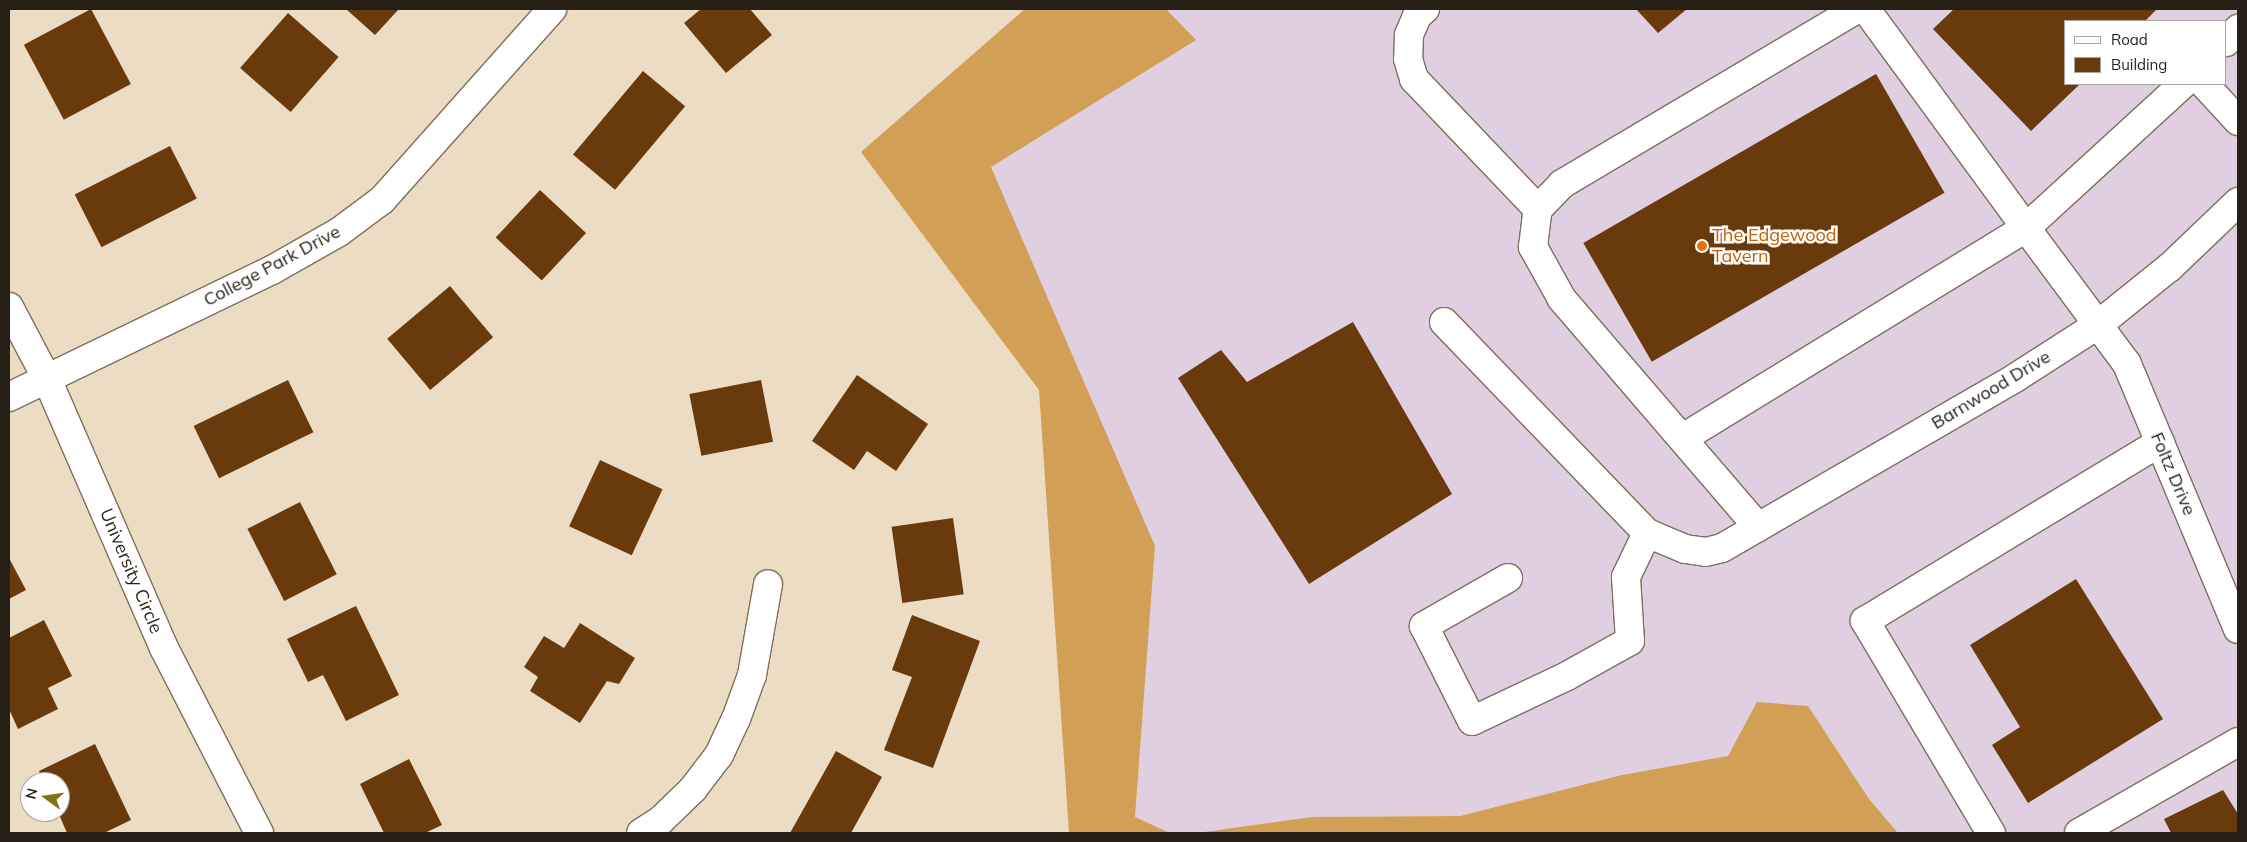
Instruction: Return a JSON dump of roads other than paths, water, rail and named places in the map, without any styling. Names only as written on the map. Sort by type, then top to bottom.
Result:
[{"type":"street","name":"College Park Drive","points":[[9,397],[272,270],[339,232],[382,200],[552,9]]},
{"type":"street","points":[[1425,9],[1417,16],[1409,35],[1408,60],[1414,79],[1538,209]]},
{"type":"street","points":[[1758,527],[1562,299],[1533,247],[1538,209],[1562,184],[1857,9]]},
{"type":"street","name":"Foltz Drive","points":[[1866,9],[2127,364],[2238,630]]},
{"type":"street","points":[[2227,41],[2238,29]]},
{"type":"street","points":[[1682,438],[2026,228],[2182,85]]},
{"type":"street","points":[[2205,85],[2238,121]]},
{"type":"street","name":"Barnwood Drive","points":[[1647,533],[1685,548],[1706,552],[1722,548],[2015,378],[2099,324],[2170,267],[2238,202]]},
{"type":"street","name":"University Circle","points":[[9,307],[47,379],[164,648],[258,833]]},
{"type":"street","points":[[1444,322],[1647,533],[1626,577],[1630,641],[1568,676],[1472,721],[1424,626],[1508,578]]},
{"type":"street","points":[[1991,833],[1865,621],[2160,442]]},
{"type":"street","points":[[641,833],[662,820],[693,789],[723,746],[752,675],[768,584]]},
{"type":"street","points":[[2079,833],[2238,742]]},
{"type":"place","name":"The Edgewood Tavern","points":[[1702,246]]}]
